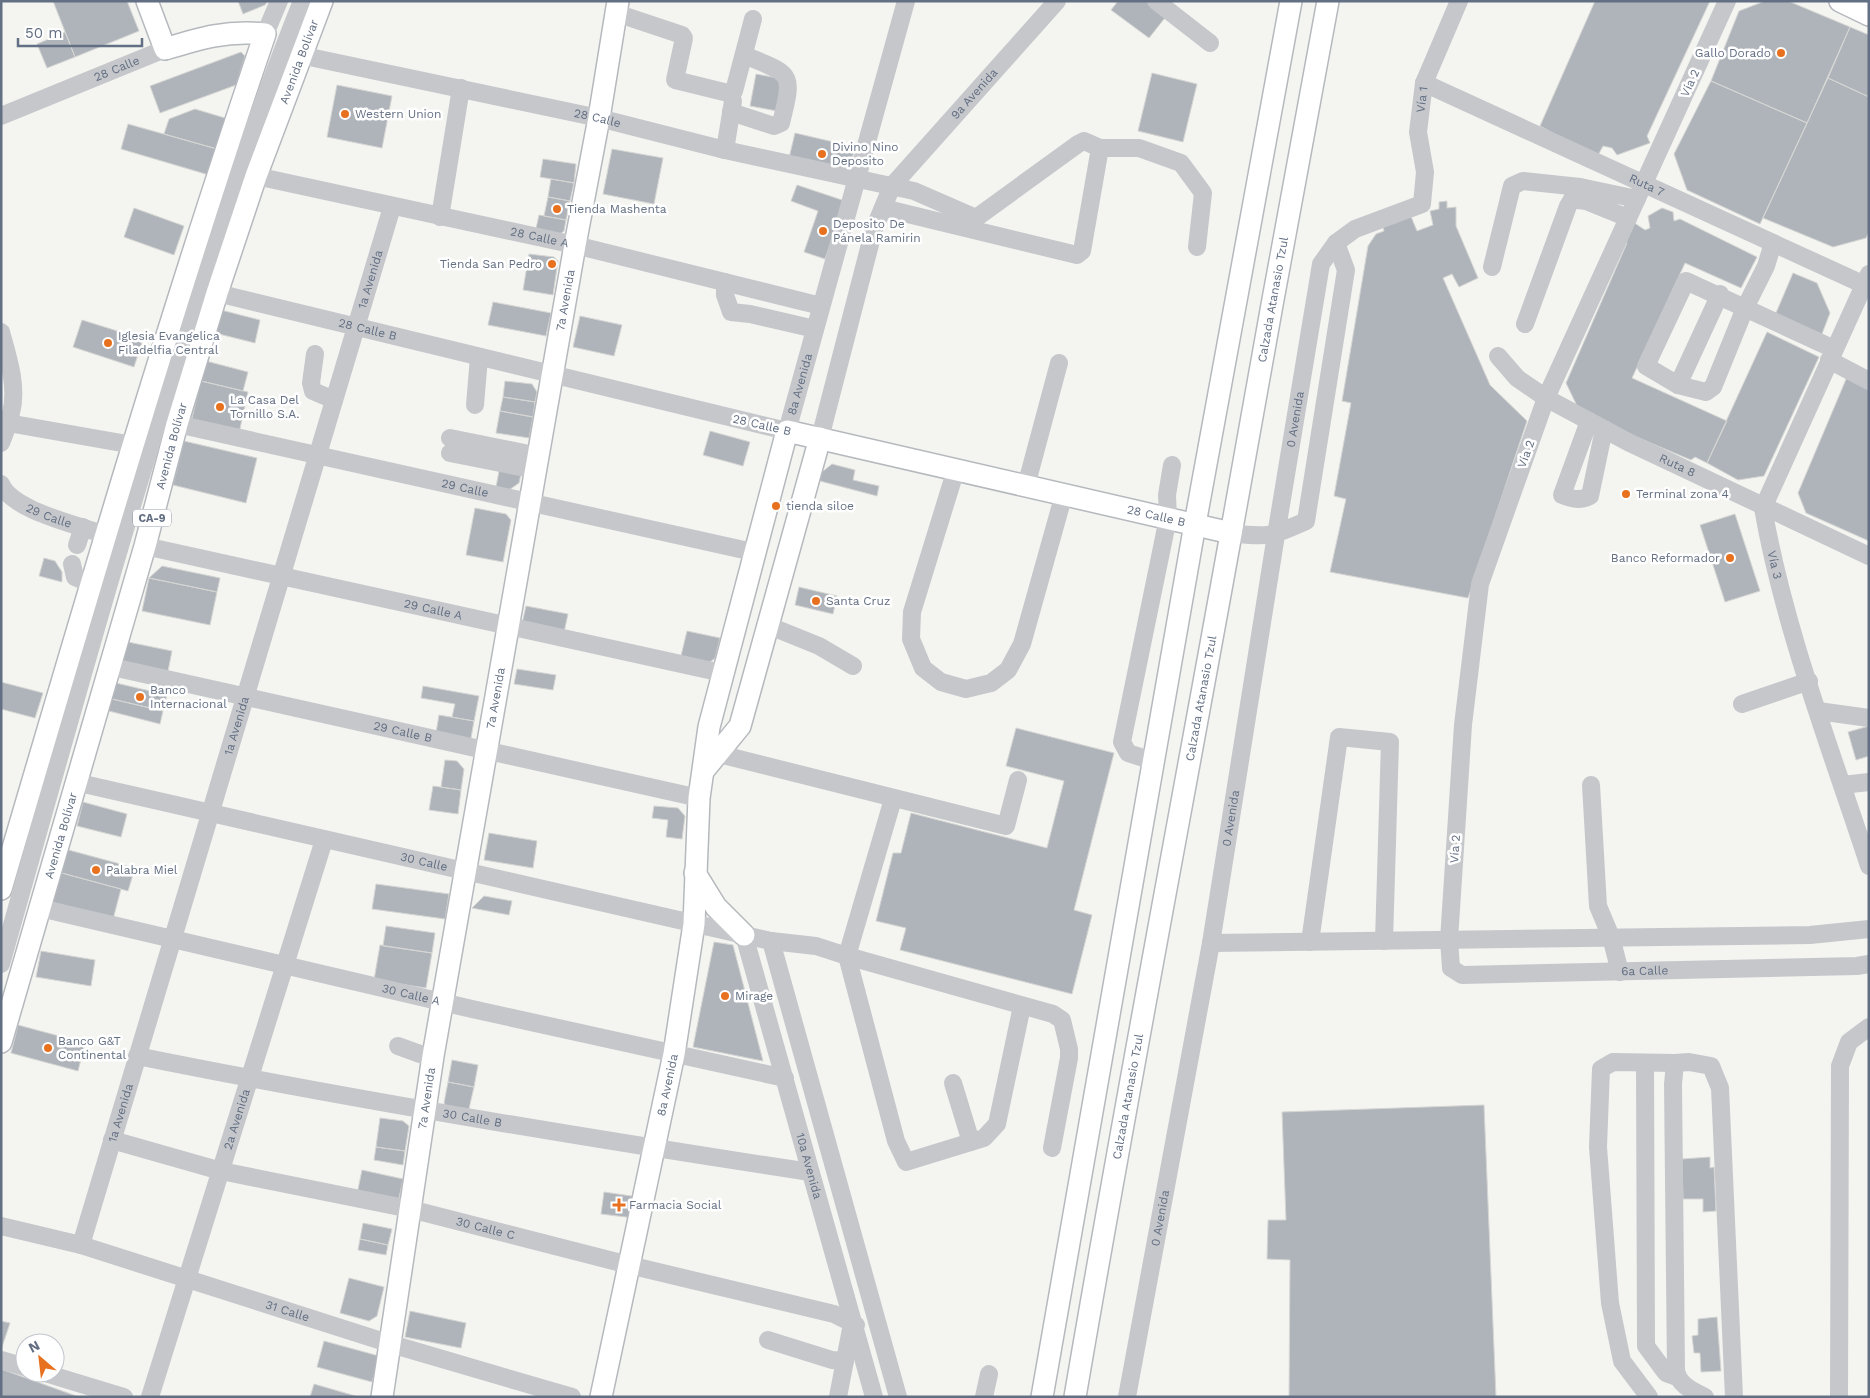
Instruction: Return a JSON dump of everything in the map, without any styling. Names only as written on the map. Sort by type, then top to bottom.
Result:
[{"type":"main road","points":[[147,1],[165,50]]},
{"type":"main road","name":"Avenida Bolívar","points":[[1,1042],[108,666],[145,546],[177,424],[217,293],[256,176],[300,55],[322,1]]},
{"type":"main road","points":[[1042,1397],[1195,524],[1291,1]]},
{"type":"main road","name":"Calzada Atanasio Tzul","points":[[1075,1397],[1120,1130],[1328,1]]},
{"type":"main road","points":[[1840,1],[1869,14]]},
{"type":"main road","name":"7a Avenida","points":[[382,1397],[424,1108],[617,7]]},
{"type":"main road","name":"28 Calle","points":[[165,50],[212,35],[240,31],[265,34]]},
{"type":"main road","points":[[1,889],[105,535],[231,134],[265,34]]},
{"type":"main road","name":"28 Calle B","points":[[787,431],[1231,533]]},
{"type":"main road","name":"8a Avenida","points":[[601,1397],[674,1054],[694,924],[699,798],[710,759],[709,727],[753,552],[787,431]]},
{"type":"main road","name":"8a Avenida","points":[[710,759],[740,726],[820,438]]},
{"type":"main road","points":[[695,873],[716,907],[744,935]]},
{"type":"street","points":[[265,34],[279,1]]},
{"type":"street","points":[[1,964],[99,613],[154,428],[220,228],[302,1]]},
{"type":"street","name":"8a Avenida","points":[[787,431],[906,1]]},
{"type":"street","name":"9a Avenida","points":[[892,186],[1057,1]]},
{"type":"street","points":[[1156,1],[1210,43]]},
{"type":"street","name":"Vía 1","points":[[1422,204],[1425,172],[1418,132],[1424,83],[1459,1]]},
{"type":"street","name":"Vía 2","points":[[1449,940],[1463,726],[1480,584],[1546,398],[1727,1]]},
{"type":"street","points":[[617,7],[682,35],[684,38],[676,80],[728,93],[734,91]]},
{"type":"street","points":[[725,150],[734,91],[753,19]]},
{"type":"street","name":"28 Calle","points":[[1,116],[165,50]]},
{"type":"street","name":"28 Calle","points":[[300,55],[599,118],[725,150],[892,186],[920,194],[976,218],[1078,144],[1084,141],[1100,148]]},
{"type":"street","points":[[731,112],[774,126],[780,123],[787,95],[787,78],[782,72],[744,55]]},
{"type":"street","name":"Ruta 7","points":[[1424,83],[1641,191],[1867,282]]},
{"type":"street","points":[[440,217],[461,88]]},
{"type":"street","points":[[883,208],[1077,256],[1082,251],[1100,148],[1139,148],[1181,163],[1203,193],[1197,248]]},
{"type":"street","name":"28 Calle A","points":[[256,176],[392,207],[575,245],[821,306]]},
{"type":"street","points":[[1492,267],[1512,186],[1522,181],[1576,193],[1641,191]]},
{"type":"street","name":"8a Avenida","points":[[820,438],[874,229],[892,186]]},
{"type":"street","points":[[1576,193],[1586,201],[1628,218]]},
{"type":"street","points":[[1525,324],[1576,193]]},
{"type":"street","points":[[916,215],[920,194]]},
{"type":"street","name":"0 Avenida","points":[[1127,1397],[1211,943],[1321,264],[1336,243],[1355,229],[1422,204]]},
{"type":"street","name":"1a Avenida","points":[[81,1245],[392,207]]},
{"type":"street","name":"28 Calle B","points":[[1231,533],[1258,536],[1276,535],[1306,521],[1346,270],[1336,243]]},
{"type":"street","points":[[1773,243],[1766,266],[1745,308],[1713,387],[1706,392],[1678,385],[1646,366],[1686,281],[1720,294],[1745,308],[1831,354],[1869,381]]},
{"type":"street","points":[[725,282],[725,296],[731,312],[750,314],[815,330]]},
{"type":"street","points":[[1762,508],[1831,354],[1867,282]]},
{"type":"street","name":"28 Calle B","points":[[217,293],[787,431]]},
{"type":"street","points":[[1678,385],[1720,294]]},
{"type":"street","points":[[1,332],[9,358],[13,388],[12,412],[1,443]]},
{"type":"street","points":[[315,354],[311,383],[314,391],[334,400]]},
{"type":"street","name":"Ruta 8","points":[[1498,356],[1518,378],[1546,398],[1596,425],[1762,508],[1869,556]]},
{"type":"street","points":[[475,405],[479,357]]},
{"type":"street","points":[[1026,486],[1060,363]]},
{"type":"street","points":[[8,423],[133,445]]},
{"type":"street","name":"29 Calle","points":[[177,424],[753,552]]},
{"type":"street","points":[[450,446],[538,463]]},
{"type":"street","points":[[1153,761],[1128,753],[1122,742],[1168,518],[1167,495],[1172,465]]},
{"type":"street","points":[[956,469],[912,612],[911,639],[923,668],[941,682],[966,689],[991,683],[997,679],[1008,670],[1022,644],[1064,494]]},
{"type":"street","name":"29 Calle","points":[[1,484],[12,499],[105,535]]},
{"type":"street","name":"Vía 3","points":[[1762,508],[1770,549],[1809,682],[1869,866]]},
{"type":"street","points":[[77,546],[83,527]]},
{"type":"street","name":"29 Calle A","points":[[145,546],[722,673]]},
{"type":"street","points":[[72,564],[75,577],[91,584]]},
{"type":"street","points":[[767,625],[819,646],[853,666]]},
{"type":"street","name":"29 Calle B","points":[[108,666],[699,798]]},
{"type":"street","points":[[1742,704],[1809,682]]},
{"type":"street","points":[[1818,711],[1869,718]]},
{"type":"street","points":[[1310,942],[1339,737],[1390,742],[1384,941]]},
{"type":"street","points":[[710,759],[1006,826],[1018,780]]},
{"type":"street","name":"30 Calle","points":[[75,782],[694,924],[771,941],[816,946],[1053,1014],[1062,1020],[1069,1049],[1068,1068],[1052,1148]]},
{"type":"street","points":[[1842,785],[1869,782]]},
{"type":"street","points":[[1591,785],[1598,906],[1611,937],[1620,972]]},
{"type":"street","points":[[893,799],[847,956],[896,1141],[906,1162],[984,1138],[997,1124],[1022,1006]]},
{"type":"street","name":"2a Avenida","points":[[150,1397],[324,840]]},
{"type":"street","name":"30 Calle A","points":[[40,908],[284,966],[784,1078]]},
{"type":"street","points":[[1211,943],[1810,935],[1869,929]]},
{"type":"street","name":"10a Avenida","points":[[744,935],[810,1172],[856,1325],[874,1397]]},
{"type":"street","name":"6a Calle","points":[[1449,940],[1451,968],[1462,975],[1869,964]]},
{"type":"street","name":"10a Avenida","points":[[771,941],[898,1397]]},
{"type":"street","points":[[1839,1397],[1840,1066],[1849,1042],[1869,1027]]},
{"type":"street","points":[[398,1046],[420,1054],[433,1056]]},
{"type":"street","name":"30 Calle B","points":[[137,1056],[249,1079],[655,1148],[810,1172]]},
{"type":"street","points":[[1649,1397],[1622,1361],[1612,1313],[1598,1147],[1601,1070],[1613,1062],[1645,1064],[1689,1062],[1711,1066],[1720,1088],[1734,1397]]},
{"type":"street","points":[[1675,1063],[1673,1084],[1677,1377]]},
{"type":"street","points":[[1645,1064],[1646,1346],[1666,1373],[1677,1377],[1688,1389],[1705,1397]]},
{"type":"street","points":[[953,1083],[971,1142]]},
{"type":"street","name":"30 Calle C","points":[[112,1140],[221,1170],[410,1209],[629,1265],[834,1314],[856,1325]]},
{"type":"street","name":"31 Calle","points":[[1,1226],[81,1245],[187,1277],[391,1344],[572,1397]]},
{"type":"street","points":[[838,1397],[852,1329],[856,1325]]},
{"type":"street","points":[[768,1340],[832,1360],[845,1361]]},
{"type":"street","points":[[1,1360],[15,1364]]},
{"type":"street","points":[[984,1397],[989,1374]]},
{"type":"street","points":[[65,1379],[124,1397]]},
{"type":"building","points":[[53,1],[127,1],[139,31],[75,57]]},
{"type":"building","points":[[238,1],[268,1],[265,5],[243,14]]},
{"type":"building","points":[[1118,1],[1151,1],[1168,14],[1149,38],[1111,10]]},
{"type":"building","points":[[1595,1],[1710,1],[1647,136],[1650,143],[1617,155],[1612,148],[1603,146],[1597,157],[1540,126]]},
{"type":"building","name":"Gallo Dorado","points":[[1765,1],[1788,1],[1850,27],[1807,123],[1711,81],[1739,11]]},
{"type":"building","points":[[1850,27],[1869,35],[1869,97],[1828,78]]},
{"type":"building","points":[[65,32],[75,57],[47,68],[37,44]]},
{"type":"building","points":[[241,52],[245,56],[236,85],[160,113],[150,86]]},
{"type":"building","points":[[1152,73],[1197,84],[1183,142],[1138,131]]},
{"type":"building","points":[[756,74],[783,79],[777,111],[750,106]]},
{"type":"building","points":[[1828,78],[1869,97],[1869,232],[1866,238],[1833,247],[1763,218]]},
{"type":"building","points":[[1711,81],[1807,123],[1760,224],[1687,190],[1674,154]]},
{"type":"building","points":[[337,85],[392,96],[382,148],[327,137]]},
{"type":"building","points":[[195,109],[225,118],[217,149],[164,134],[169,119]]},
{"type":"building","points":[[128,124],[217,149],[209,175],[121,149]]},
{"type":"building","name":"Divino Nino Deposito","points":[[795,133],[855,147],[848,176],[788,162]]},
{"type":"building","points":[[612,149],[663,158],[654,204],[603,194]]},
{"type":"building","points":[[543,159],[576,164],[574,183],[540,177]]},
{"type":"building","points":[[551,179],[574,183],[570,201],[548,197]]},
{"type":"building","name":"Deposito De Pánela Ramirin","points":[[797,185],[845,201],[825,259],[804,252],[818,211],[791,201]]},
{"type":"building","name":"Tienda Mashenta","points":[[548,197],[570,201],[566,220],[544,216]]},
{"type":"building","points":[[1447,201],[1447,208],[1456,207],[1456,226],[1478,278],[1459,287],[1452,274],[1443,278],[1490,385],[1527,421],[1468,598],[1330,572],[1346,499],[1334,496],[1351,403],[1342,401],[1368,246],[1376,234],[1384,231],[1382,222],[1410,214],[1417,231],[1433,225],[1430,211],[1439,209],[1439,202]]},
{"type":"building","points":[[134,208],[184,226],[174,255],[124,237]]},
{"type":"building","points":[[1662,208],[1673,212],[1674,221],[1680,219],[1757,257],[1741,288],[1685,263],[1632,378],[1727,421],[1707,463],[1695,457],[1691,460],[1589,417],[1579,410],[1566,383],[1627,243],[1624,240],[1633,222],[1645,230],[1650,228],[1648,216]]},
{"type":"building","points":[[539,215],[566,220],[564,231],[556,237],[535,233]]},
{"type":"building","points":[[529,254],[554,257],[558,261],[553,295],[523,290]]},
{"type":"building","points":[[1793,273],[1817,283],[1830,313],[1820,339],[1773,320]]},
{"type":"building","points":[[493,302],[551,313],[546,336],[488,325]]},
{"type":"building","points":[[221,310],[260,320],[255,343],[215,333]]},
{"type":"building","points":[[580,316],[622,325],[614,356],[573,347]]},
{"type":"building","name":"Iglesia Evangelica Filadelfia Central","points":[[82,320],[143,339],[134,367],[73,347]]},
{"type":"building","points":[[1767,332],[1819,357],[1764,476],[1738,480],[1707,463]]},
{"type":"building","points":[[206,361],[248,372],[243,391],[201,381]]},
{"type":"building","points":[[1847,377],[1869,388],[1869,541],[1806,513],[1798,493]]},
{"type":"building","name":"La Casa Del Tornillo S.A.","points":[[201,381],[248,392],[239,433],[191,422]]},
{"type":"building","points":[[505,381],[532,384],[537,392],[535,402],[503,397]]},
{"type":"building","points":[[503,397],[535,402],[533,417],[500,411]]},
{"type":"building","points":[[500,411],[533,417],[529,438],[496,433]]},
{"type":"building","points":[[710,431],[750,442],[743,466],[703,455]]},
{"type":"building","points":[[184,441],[257,458],[246,503],[173,485]]},
{"type":"building","points":[[832,464],[855,470],[853,480],[879,486],[877,496],[820,481],[822,472]]},
{"type":"building","points":[[500,466],[522,470],[519,483],[509,490],[496,487]]},
{"type":"building","points":[[475,508],[506,514],[511,520],[503,562],[466,555]]},
{"type":"building","name":"Banco Reformador","points":[[1735,514],[1760,591],[1725,602],[1700,525]]},
{"type":"building","points":[[44,558],[55,561],[62,572],[62,582],[39,576]]},
{"type":"building","points":[[162,566],[220,578],[217,592],[149,578]]},
{"type":"building","points":[[149,578],[217,592],[210,625],[142,611]]},
{"type":"building","name":"Santa Cruz","points":[[799,587],[837,596],[833,614],[795,605]]},
{"type":"building","points":[[526,606],[568,614],[563,637],[521,628]]},
{"type":"building","points":[[687,631],[720,638],[715,658],[705,666],[680,660]]},
{"type":"building","points":[[118,640],[172,651],[167,676],[114,658]]},
{"type":"building","points":[[517,669],[556,675],[553,690],[514,684]]},
{"type":"building","points":[[1,682],[43,693],[35,718],[1,709]]},
{"type":"building","name":"Banco Internacional","points":[[116,683],[167,695],[163,711],[112,699]]},
{"type":"building","points":[[423,686],[479,696],[474,721],[452,717],[455,704],[421,698]]},
{"type":"building","points":[[112,699],[163,711],[160,724],[109,711]]},
{"type":"building","points":[[439,715],[474,721],[471,738],[462,743],[435,739]]},
{"type":"building","points":[[1869,726],[1869,756],[1856,760],[1848,732]]},
{"type":"building","points":[[1016,728],[1114,753],[1074,910],[1092,915],[1072,994],[900,950],[906,928],[876,921],[893,853],[901,853],[911,813],[1047,848],[1064,781],[1006,766]]},
{"type":"building","points":[[445,760],[457,761],[464,769],[461,790],[441,787]]},
{"type":"building","points":[[433,786],[461,790],[458,814],[429,810]]},
{"type":"building","points":[[83,802],[127,814],[121,837],[77,826]]},
{"type":"building","points":[[654,806],[678,808],[685,816],[682,839],[666,837],[668,820],[652,818]]},
{"type":"building","points":[[489,833],[537,841],[533,868],[484,860]]},
{"type":"building","name":"Palabra Miel","points":[[65,849],[135,868],[128,891],[58,872]]},
{"type":"building","points":[[58,872],[121,889],[112,923],[56,908],[50,900]]},
{"type":"building","points":[[376,884],[449,894],[445,919],[372,909]]},
{"type":"building","points":[[484,896],[512,901],[509,915],[472,908]]},
{"type":"building","points":[[386,926],[435,933],[432,953],[383,946]]},
{"type":"building","name":"Mirage","points":[[714,942],[733,945],[763,1061],[693,1047]]},
{"type":"building","points":[[380,945],[432,953],[426,988],[374,980]]},
{"type":"building","points":[[41,951],[95,960],[91,986],[36,977]]},
{"type":"building","name":"Banco G&T Continental","points":[[18,1025],[85,1043],[78,1071],[11,1053]]},
{"type":"building","points":[[452,1060],[478,1065],[474,1087],[448,1082]]},
{"type":"building","points":[[448,1082],[474,1087],[468,1113],[447,1109],[444,1103]]},
{"type":"building","points":[[1484,1105],[1496,1397],[1289,1397],[1290,1260],[1267,1259],[1268,1220],[1286,1220],[1282,1112]]},
{"type":"building","points":[[380,1118],[403,1121],[409,1126],[405,1151],[376,1147]]},
{"type":"building","points":[[376,1147],[405,1151],[403,1165],[374,1160]]},
{"type":"building","points":[[1710,1157],[1710,1168],[1714,1167],[1716,1211],[1703,1212],[1703,1199],[1683,1199],[1682,1159]]},
{"type":"building","points":[[362,1170],[403,1179],[399,1198],[392,1201],[357,1194]]},
{"type":"building","name":"Farmacia Social","points":[[604,1192],[638,1197],[634,1218],[601,1214]]},
{"type":"building","points":[[363,1223],[392,1229],[388,1245],[360,1239]]},
{"type":"building","points":[[360,1239],[388,1245],[386,1255],[358,1250]]},
{"type":"building","points":[[349,1278],[384,1287],[377,1316],[369,1321],[340,1313]]},
{"type":"building","points":[[410,1311],[466,1323],[461,1348],[405,1337]]},
{"type":"building","points":[[1717,1317],[1721,1371],[1701,1372],[1700,1353],[1694,1353],[1692,1336],[1698,1335],[1698,1319]]},
{"type":"building","points":[[1,1321],[10,1323],[1,1350]]},
{"type":"building","points":[[324,1341],[379,1356],[372,1382],[317,1367]]},
{"type":"building","points":[[1,1369],[15,1374],[15,1383],[40,1383],[79,1397],[1,1397]]},
{"type":"building","points":[[314,1384],[359,1397],[310,1397]]},
{"type":"place","name":"Gallo Dorado","points":[[1781,53]]},
{"type":"place","name":"Western Union","points":[[345,114]]},
{"type":"place","name":"Divino Nino Deposito","points":[[822,154]]},
{"type":"place","name":"Tienda Mashenta","points":[[557,209]]},
{"type":"place","name":"Deposito De Pánela Ramirin","points":[[823,231]]},
{"type":"place","name":"Tienda San Pedro","points":[[552,264]]},
{"type":"place","name":"Iglesia Evangelica Filadelfia Central","points":[[108,343]]},
{"type":"place","name":"La Casa Del Tornillo S.A.","points":[[220,407]]},
{"type":"place","name":"Terminal zona 4","points":[[1626,494]]},
{"type":"place","name":"tienda siloe","points":[[776,506]]},
{"type":"place","name":"Banco Reformador","points":[[1730,558]]},
{"type":"place","name":"Santa Cruz","points":[[816,601]]},
{"type":"place","name":"Banco Internacional","points":[[140,697]]},
{"type":"place","name":"Palabra Miel","points":[[96,870]]},
{"type":"place","name":"Mirage","points":[[725,996]]},
{"type":"place","name":"Banco G&T Continental","points":[[48,1048]]},
{"type":"place","name":"Farmacia Social","points":[[619,1205]]}]
